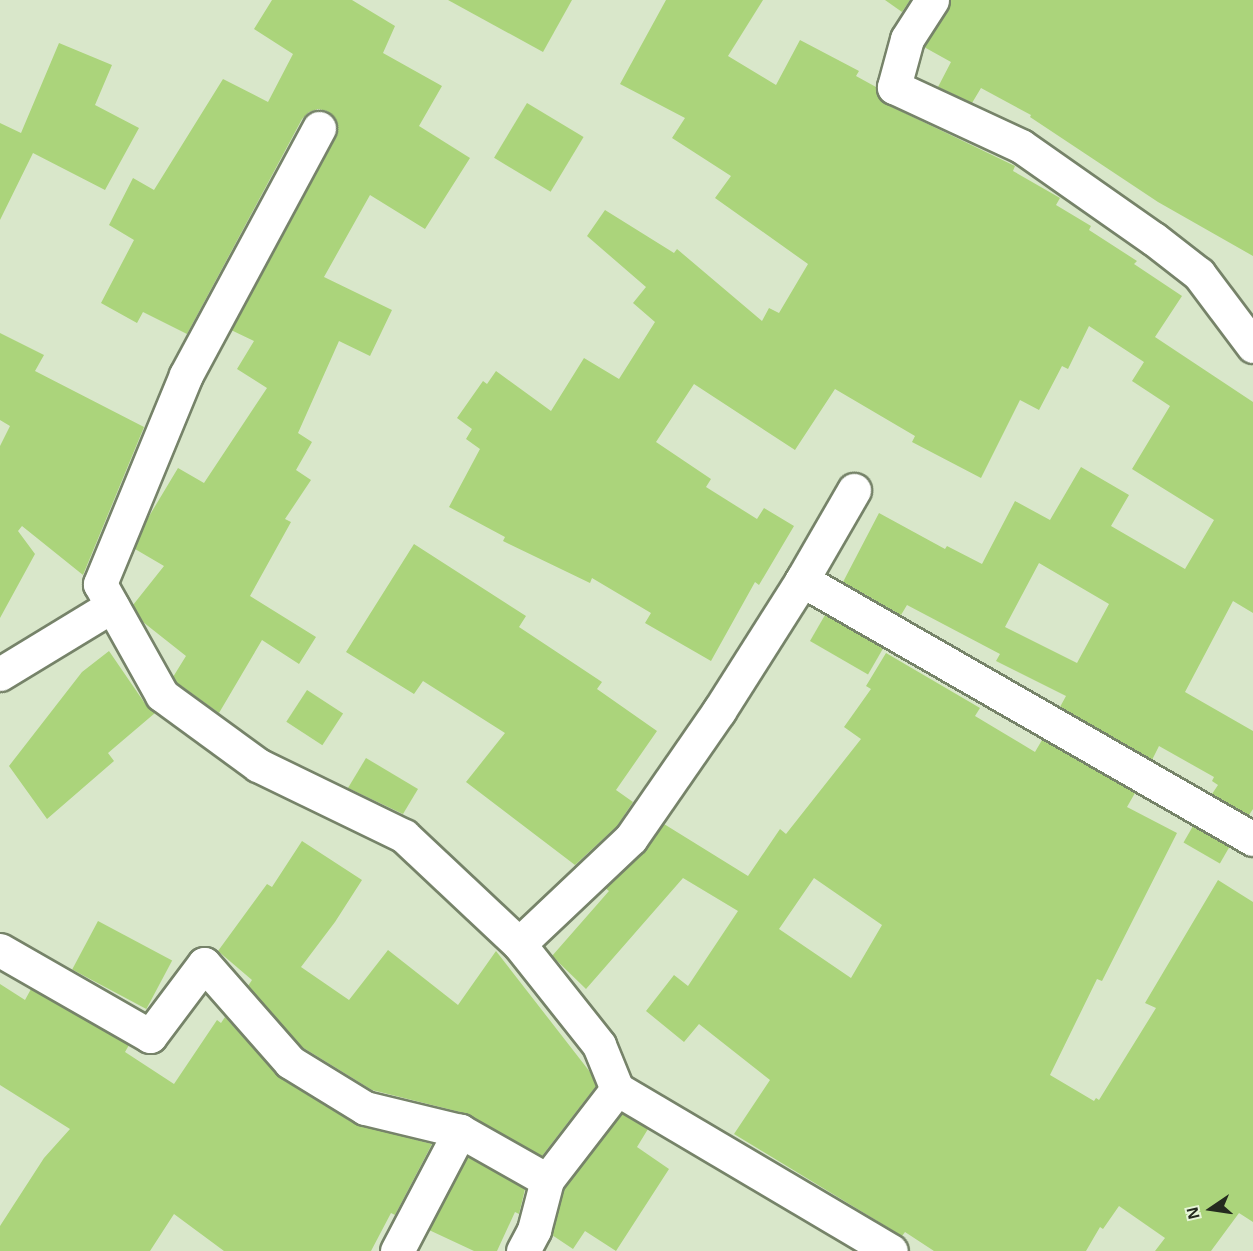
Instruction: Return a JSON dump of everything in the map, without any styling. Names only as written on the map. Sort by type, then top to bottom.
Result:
[{"type":"street","points":[[932,0],[907,39],[894,87],[1021,146],[1154,238],[1199,274],[1253,346]]},
{"type":"street","points":[[319,128],[186,375],[100,584],[162,695],[258,765],[404,836],[519,944],[599,1045],[617,1089],[891,1251]]},
{"type":"street","points":[[519,944],[631,838],[719,711],[802,580],[854,490]]},
{"type":"street","points":[[802,580],[1253,838]]},
{"type":"street","points":[[0,674],[112,606]]},
{"type":"street","points":[[0,950],[150,1036],[204,964],[290,1062],[364,1108],[460,1131],[547,1180]]},
{"type":"street","points":[[523,1251],[534,1230],[547,1180],[617,1089]]},
{"type":"street","points":[[397,1251],[460,1131]]},
{"type":"building","points":[[272,0],[352,0],[395,26],[383,53],[442,86],[419,126],[470,158],[425,229],[370,195],[324,277],[392,310],[370,356],[339,341],[298,433],[312,442],[296,470],[311,480],[285,519],[291,522],[250,596],[316,637],[299,664],[262,640],[219,713],[176,682],[173,677],[186,656],[143,622],[133,605],[164,566],[135,549],[145,523],[178,468],[204,483],[267,388],[237,369],[254,341],[231,330],[336,137],[338,127],[335,118],[327,111],[318,109],[309,112],[302,119],[187,334],[143,312],[137,323],[101,303],[134,240],[109,225],[133,178],[154,190],[223,79],[268,102],[293,54],[254,29]]},
{"type":"building","points":[[448,0],[572,0],[543,52]]},
{"type":"building","points":[[666,0],[763,0],[728,56],[776,85],[800,40],[859,71],[856,76],[876,87],[879,98],[886,104],[1015,166],[1013,171],[1060,198],[1056,205],[1091,226],[1089,230],[1137,261],[1134,264],[1182,296],[1155,337],[1253,402],[1253,613],[1233,601],[1185,692],[1253,731],[1253,809],[1249,815],[1212,794],[1218,785],[1212,781],[1214,777],[1159,746],[1152,760],[1060,707],[1066,696],[996,661],[1000,654],[907,605],[901,615],[843,582],[879,513],[945,549],[947,546],[982,564],[1015,501],[1050,520],[1081,467],[1129,495],[1111,526],[1185,569],[1214,520],[1132,469],[1170,406],[1132,381],[1144,362],[1089,326],[1068,369],[1062,366],[1039,410],[1020,400],[981,478],[912,442],[915,436],[835,389],[795,450],[694,384],[656,442],[711,479],[706,487],[757,519],[764,508],[794,526],[759,585],[755,582],[711,661],[645,623],[651,613],[592,578],[590,583],[503,541],[505,537],[449,507],[480,449],[466,439],[472,429],[457,418],[483,381],[487,384],[496,371],[551,411],[584,358],[619,379],[655,322],[633,303],[646,287],[587,236],[605,210],[674,253],[677,249],[762,321],[769,308],[779,313],[808,264],[715,198],[731,176],[672,138],[685,118],[620,84]],"holes":[[[1039,563],[1109,604],[1077,663],[1005,627]]]},
{"type":"building","points":[[885,0],[910,0],[902,12]]},
{"type":"building","points":[[951,0],[1253,0],[1253,256],[1158,202],[1030,117],[1031,115],[981,88],[972,103],[938,87],[951,62],[924,47],[948,10]]},
{"type":"building","points":[[59,43],[112,65],[95,105],[139,128],[105,190],[33,153],[0,220],[0,123],[21,133]]},
{"type":"building","points":[[527,103],[584,137],[551,192],[494,158]]},
{"type":"building","points":[[0,333],[44,355],[35,371],[144,427],[83,575],[22,526],[18,531],[35,554],[0,618],[0,446],[10,426],[0,420]]},
{"type":"building","points":[[414,544],[526,616],[519,627],[602,682],[597,689],[657,731],[616,790],[633,802],[617,826],[575,865],[466,782],[505,733],[423,681],[414,694],[346,652]]},
{"type":"building","points":[[825,615],[883,648],[868,674],[810,641]]},
{"type":"building","points":[[109,651],[146,705],[155,713],[108,753],[114,761],[47,819],[9,766],[82,672]]},
{"type":"building","points":[[886,653],[980,708],[975,716],[1035,752],[1042,740],[1135,793],[1127,807],[1177,833],[1102,981],[1097,979],[1050,1075],[1094,1101],[1096,1098],[1099,1100],[1156,1008],[1145,1003],[1218,880],[1253,902],[1253,1222],[1239,1213],[1211,1251],[1155,1251],[1165,1238],[1119,1206],[1103,1229],[1100,1227],[1086,1251],[934,1251],[905,1232],[902,1236],[734,1134],[770,1080],[699,1024],[684,1042],[646,1011],[674,975],[688,986],[738,911],[683,878],[586,989],[552,956],[609,891],[605,888],[644,851],[664,824],[748,876],[780,829],[786,834],[861,739],[844,727],[871,689],[866,686]],"holes":[[[814,878],[882,925],[851,978],[779,929]]]},
{"type":"building","points":[[307,690],[343,713],[322,745],[286,722]]},
{"type":"building","points":[[366,758],[418,789],[403,814],[348,788]]},
{"type":"building","points":[[1193,826],[1229,847],[1220,863],[1184,842]]},
{"type":"building","points":[[302,841],[362,880],[335,922],[301,967],[349,1000],[388,950],[458,1005],[496,951],[590,1072],[596,1086],[542,1156],[464,1113],[372,1090],[302,1047],[248,986],[252,980],[218,951],[267,884],[272,887]]},
{"type":"building","points":[[98,921],[172,960],[146,1009],[72,970]]},
{"type":"building","points":[[0,984],[25,1000],[31,989],[129,1045],[125,1052],[174,1084],[217,1020],[221,1023],[225,1017],[280,1078],[355,1124],[432,1144],[395,1215],[391,1213],[371,1251],[224,1251],[174,1214],[150,1251],[0,1251],[0,1226],[44,1158],[70,1129],[0,1085]]},
{"type":"building","points":[[622,1114],[648,1129],[637,1147],[669,1169],[616,1251],[585,1231],[573,1249],[552,1235],[564,1188]]},
{"type":"building","points":[[468,1157],[525,1189],[519,1214],[515,1212],[497,1251],[474,1251],[429,1230]]}]
